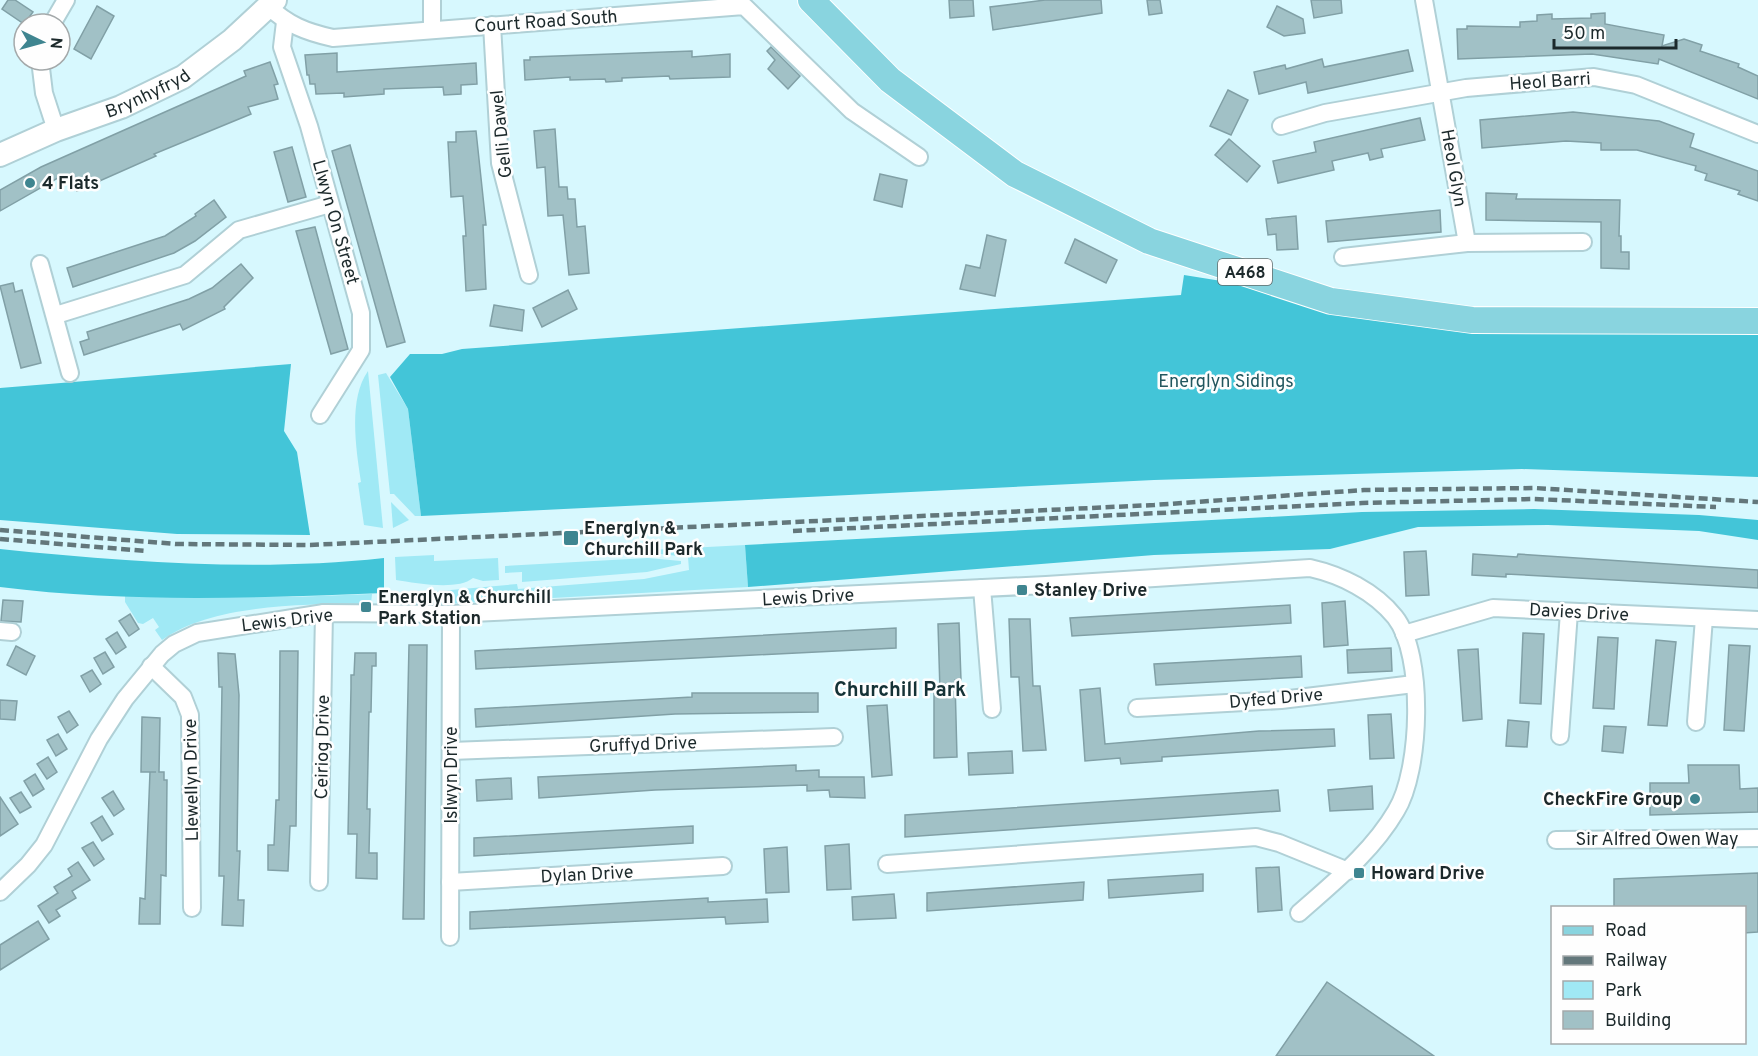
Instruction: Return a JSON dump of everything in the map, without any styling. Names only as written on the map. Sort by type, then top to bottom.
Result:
[{"type":"main road","name":"A468","points":[[811,0],[890,80],[1014,174],[1149,241],[1331,301],[1461,318],[1758,321]]},
{"type":"main road","name":"Brynhyfryd","points":[[0,155],[56,130],[121,107],[183,77],[232,40],[272,3]]},
{"type":"street","points":[[432,0],[432,28]]},
{"type":"street","points":[[1424,0],[1441,93]]},
{"type":"street","name":"Court Road South","points":[[272,3],[285,22],[307,32],[333,38],[432,28],[744,6],[852,111],[920,158]]},
{"type":"street","name":"Llwyn On Street","points":[[285,22],[282,47],[309,126],[361,313],[361,350],[350,371],[320,415]]},
{"type":"street","name":"Gelli Dawel","points":[[492,25],[500,163],[529,275]]},
{"type":"street","points":[[41,72],[44,93],[56,130]]},
{"type":"street","name":"Heol Barri","points":[[1281,126],[1325,113],[1441,93],[1572,77],[1612,79],[1636,85],[1758,134]]},
{"type":"street","name":"Heol Glyn","points":[[1441,93],[1467,243]]},
{"type":"street","points":[[56,315],[185,275],[239,230],[330,204]]},
{"type":"street","points":[[1343,257],[1467,243],[1583,242]]},
{"type":"street","points":[[40,264],[56,315],[70,373]]},
{"type":"street","name":"Lewis Drive","points":[[0,891],[28,865],[44,844],[99,739],[125,699],[151,666],[174,644],[197,633],[324,613],[451,614],[982,588],[1310,568],[1336,574],[1378,601],[1395,618],[1404,634],[1414,684],[1417,728],[1407,783],[1398,810],[1348,871],[1299,913]]},
{"type":"street","points":[[982,588],[992,709]]},
{"type":"street","name":"Davies Drive","points":[[1404,634],[1493,608],[1758,621]]},
{"type":"street","points":[[1560,736],[1569,612]]},
{"type":"street","name":"Ceiriog Drive","points":[[319,882],[324,613]]},
{"type":"street","name":"Islwyn Drive","points":[[450,937],[451,614]]},
{"type":"street","points":[[1696,722],[1704,618]]},
{"type":"street","name":"Llewellyn Drive","points":[[151,666],[183,697],[190,715],[192,908]]},
{"type":"street","name":"Dyfed Drive","points":[[1137,708],[1281,700],[1414,684]]},
{"type":"street","name":"Gruffyd Drive","points":[[451,751],[834,737]]},
{"type":"street","points":[[887,864],[1256,837],[1279,843],[1348,871]]},
{"type":"street","name":"Sir Alfred Owen Way","points":[[1556,840],[1758,838]]},
{"type":"street","name":"Dylan Drive","points":[[450,882],[723,867]]},
{"type":"green space","name":"Energlyn Sidings","points":[[1184,275],[1234,283],[1294,300],[1758,329],[1758,477],[1522,469],[1154,480],[421,516],[408,409],[390,377],[410,354],[442,354],[462,349],[1181,295]]},
{"type":"green space","points":[[291,364],[284,431],[297,452],[310,535],[177,534],[0,520],[0,388]]},
{"type":"green space","points":[[368,371],[383,528],[364,525],[358,483],[361,482],[356,440],[356,410],[362,382]]},
{"type":"green space","points":[[386,373],[408,409],[421,516],[415,516],[394,494],[390,494],[378,375]]},
{"type":"green space","points":[[391,502],[409,520],[393,528]]},
{"type":"green space","points":[[1534,509],[1699,515],[1758,520],[1758,540],[1699,531],[1548,525],[1418,527],[1330,549],[1154,555],[748,587],[745,545],[1362,512]]},
{"type":"green space","points":[[745,545],[748,587],[427,605],[426,593],[428,592],[517,584],[518,589],[644,579],[689,570],[688,557],[632,551]]},
{"type":"green space","points":[[0,549],[192,564],[288,564],[384,558],[384,593],[192,598],[96,595],[0,587]]},
{"type":"green space","points":[[434,555],[434,561],[498,558],[499,580],[483,581],[473,578],[466,582],[447,585],[396,580],[395,557]]},
{"type":"green space","points":[[648,558],[681,561],[681,564],[647,572],[522,582],[522,572],[505,573],[505,566]]},
{"type":"green space","points":[[372,594],[371,604],[319,604],[234,612],[183,628],[162,640],[155,630],[159,627],[153,618],[143,624],[138,623],[125,602],[125,596],[292,597]]},
{"type":"building","points":[[8,0],[15,0],[33,12],[12,12],[12,16],[2,9]]},
{"type":"building","points":[[949,0],[973,0],[974,16],[950,18]]},
{"type":"building","points":[[1045,0],[1101,0],[1102,13],[993,30],[990,7]]},
{"type":"building","points":[[1147,0],[1160,0],[1162,13],[1149,15]]},
{"type":"building","points":[[1311,0],[1341,0],[1342,13],[1314,18]]},
{"type":"building","points":[[97,6],[114,16],[91,59],[74,49]]},
{"type":"building","points":[[1277,6],[1303,19],[1305,33],[1284,36],[1267,27]]},
{"type":"building","points":[[1605,13],[1605,24],[1664,35],[1662,46],[1684,39],[1702,45],[1700,51],[1739,64],[1738,67],[1758,76],[1758,99],[1659,59],[1658,64],[1592,54],[1458,59],[1457,29],[1467,29],[1467,26],[1520,27],[1520,22],[1537,21],[1537,15],[1552,14],[1552,19],[1591,18],[1591,14]]},
{"type":"building","points":[[771,47],[800,76],[788,89],[768,69],[775,60],[767,51]]},
{"type":"building","points":[[1408,50],[1413,71],[1308,93],[1306,82],[1259,94],[1254,72],[1285,65],[1286,69],[1322,59],[1324,67]]},
{"type":"building","points":[[692,51],[692,57],[730,54],[730,77],[670,79],[669,76],[622,78],[622,81],[606,82],[605,79],[570,80],[570,77],[525,80],[524,60],[530,60],[530,57]]},
{"type":"building","points":[[337,53],[337,72],[476,63],[477,84],[461,85],[461,94],[444,95],[443,87],[384,89],[384,94],[344,97],[344,93],[316,94],[315,84],[310,84],[309,75],[307,75],[305,55]]},
{"type":"building","points":[[270,62],[278,84],[274,85],[278,99],[248,107],[251,114],[154,154],[156,156],[77,191],[70,175],[64,177],[63,175],[0,211],[0,190],[41,167],[246,76],[244,71]]},
{"type":"building","points":[[1228,90],[1248,100],[1231,135],[1210,126]]},
{"type":"building","points":[[1573,112],[1659,121],[1694,134],[1690,147],[1758,171],[1758,201],[1738,194],[1740,191],[1705,180],[1707,174],[1695,170],[1696,166],[1637,150],[1601,150],[1601,143],[1566,141],[1482,148],[1480,120]]},
{"type":"building","points":[[1420,118],[1425,140],[1381,149],[1383,157],[1370,160],[1368,153],[1332,161],[1334,170],[1278,183],[1273,161],[1316,152],[1314,142]]},
{"type":"building","points":[[555,129],[559,187],[567,187],[568,199],[575,199],[577,227],[585,226],[589,273],[569,275],[563,215],[548,216],[545,167],[537,168],[534,131]]},
{"type":"building","points":[[476,131],[486,225],[483,225],[486,289],[466,291],[463,196],[451,197],[448,142],[456,142],[456,132]]},
{"type":"building","points":[[1229,139],[1260,166],[1247,182],[1215,155]]},
{"type":"building","points":[[350,145],[405,342],[387,347],[332,151]]},
{"type":"building","points":[[292,147],[306,197],[288,202],[274,152]]},
{"type":"building","points":[[880,174],[907,180],[902,207],[874,200]]},
{"type":"building","points":[[1486,193],[1517,194],[1516,199],[1620,200],[1621,252],[1629,252],[1629,269],[1601,268],[1601,222],[1486,220]]},
{"type":"building","points":[[214,200],[226,217],[195,241],[174,253],[73,287],[67,268],[165,236],[196,216],[195,214]]},
{"type":"building","points":[[1440,210],[1441,232],[1328,242],[1326,221]]},
{"type":"building","points":[[1296,216],[1298,249],[1277,250],[1276,234],[1268,235],[1266,219]]},
{"type":"building","points":[[315,227],[348,349],[331,354],[296,231]]},
{"type":"building","points":[[987,235],[1006,240],[995,296],[960,289],[966,265],[980,268]]},
{"type":"building","points":[[1075,239],[1117,260],[1106,283],[1065,263]]},
{"type":"building","points":[[241,264],[253,278],[224,307],[225,309],[183,330],[180,324],[84,355],[80,342],[89,339],[87,332],[189,299],[212,288]]},
{"type":"building","points":[[13,283],[15,292],[22,290],[41,363],[21,368],[0,286]]},
{"type":"building","points":[[568,290],[577,309],[542,327],[533,308]]},
{"type":"building","points":[[494,305],[524,310],[522,331],[490,326]]},
{"type":"building","points":[[1426,551],[1429,595],[1406,596],[1404,552]]},
{"type":"building","points":[[1473,554],[1517,557],[1518,554],[1758,570],[1758,588],[1506,574],[1506,577],[1472,575]]},
{"type":"building","points":[[3,600],[23,601],[21,622],[1,621]]},
{"type":"building","points":[[1345,601],[1348,645],[1324,647],[1322,603]]},
{"type":"building","points":[[1290,605],[1291,623],[1072,636],[1070,618]]},
{"type":"building","points":[[130,614],[139,629],[129,636],[119,621]]},
{"type":"building","points":[[1009,619],[1030,619],[1033,686],[1040,686],[1046,750],[1023,751],[1019,677],[1011,677]]},
{"type":"building","points":[[959,623],[961,680],[955,680],[957,757],[934,758],[934,691],[940,691],[938,624]]},
{"type":"building","points":[[896,628],[896,648],[476,669],[475,651]]},
{"type":"building","points":[[117,632],[126,647],[116,654],[106,639]]},
{"type":"building","points":[[1523,633],[1544,634],[1541,704],[1520,703]]},
{"type":"building","points":[[1598,637],[1618,638],[1614,709],[1593,708]]},
{"type":"building","points":[[1656,640],[1676,642],[1667,726],[1648,725]]},
{"type":"building","points":[[409,645],[427,645],[424,919],[403,919]]},
{"type":"building","points":[[1729,645],[1750,646],[1744,731],[1724,730]]},
{"type":"building","points":[[16,646],[35,656],[26,675],[7,665]]},
{"type":"building","points":[[1391,648],[1392,671],[1348,673],[1347,650]]},
{"type":"building","points":[[1478,649],[1482,719],[1463,721],[1458,650]]},
{"type":"building","points":[[280,651],[298,651],[296,826],[290,826],[288,871],[268,870],[268,845],[274,845],[276,800],[279,800]]},
{"type":"building","points":[[105,652],[114,667],[103,674],[94,658]]},
{"type":"building","points":[[218,653],[235,654],[239,695],[237,851],[240,851],[238,900],[244,900],[243,926],[222,925],[224,876],[219,876],[222,687],[219,687]]},
{"type":"building","points":[[355,653],[376,653],[376,666],[372,666],[371,712],[369,712],[367,809],[370,809],[369,853],[377,853],[377,879],[356,878],[357,834],[348,834],[351,675],[354,675]]},
{"type":"building","points":[[1301,656],[1302,677],[1156,685],[1154,664]]},
{"type":"building","points":[[92,670],[101,684],[90,692],[81,676]]},
{"type":"building","points":[[1100,688],[1105,744],[1259,731],[1334,729],[1335,746],[1162,757],[1162,761],[1121,764],[1120,758],[1085,761],[1080,690]]},
{"type":"building","points":[[692,693],[818,693],[818,712],[675,714],[476,727],[475,709],[692,697]]},
{"type":"building","points":[[0,700],[17,701],[15,720],[0,719]]},
{"type":"building","points":[[887,705],[892,775],[872,777],[867,706]]},
{"type":"building","points":[[69,711],[78,725],[67,733],[58,717]]},
{"type":"building","points":[[1391,714],[1394,758],[1370,759],[1368,715]]},
{"type":"building","points":[[142,717],[160,718],[159,772],[164,772],[164,780],[167,780],[166,876],[161,875],[160,924],[139,924],[140,898],[145,899],[150,772],[141,772]]},
{"type":"building","points":[[1508,720],[1529,722],[1527,747],[1506,746]]},
{"type":"building","points":[[1604,726],[1626,727],[1623,753],[1602,751]]},
{"type":"building","points":[[58,734],[67,749],[56,756],[47,740]]},
{"type":"building","points":[[1012,751],[1013,773],[969,775],[968,753]]},
{"type":"building","points":[[48,757],[57,772],[47,779],[37,764]]},
{"type":"building","points":[[796,765],[796,771],[819,770],[819,777],[864,777],[865,798],[830,797],[829,790],[807,791],[807,785],[655,790],[539,798],[538,777]]},
{"type":"building","name":"CheckFire Group","points":[[1688,765],[1739,765],[1740,789],[1758,788],[1758,812],[1650,815],[1650,783],[1689,783]]},
{"type":"building","points":[[35,774],[44,789],[33,796],[24,781]]},
{"type":"building","points":[[511,778],[512,799],[477,801],[476,780]]},
{"type":"building","points":[[1372,786],[1373,809],[1330,811],[1328,790]]},
{"type":"building","points":[[1278,790],[1280,811],[905,837],[905,815]]},
{"type":"building","points":[[113,791],[124,809],[114,816],[102,798]]},
{"type":"building","points":[[21,792],[31,807],[20,813],[10,798]]},
{"type":"building","points":[[0,797],[18,824],[0,836]]},
{"type":"building","points":[[102,816],[113,834],[102,841],[91,823]]},
{"type":"building","points":[[693,826],[693,843],[474,856],[474,838]]},
{"type":"building","points":[[93,842],[104,859],[94,866],[82,848]]},
{"type":"building","points":[[849,844],[851,889],[827,890],[825,846]]},
{"type":"building","points":[[787,847],[789,892],[766,893],[764,849]]},
{"type":"building","points":[[78,862],[90,880],[72,891],[76,898],[56,910],[60,916],[49,923],[38,906],[58,893],[54,887],[72,876],[68,869]]},
{"type":"building","points":[[1279,867],[1282,910],[1258,912],[1256,868]]},
{"type":"building","points":[[1758,873],[1758,932],[1746,933],[1746,906],[1614,906],[1614,879]]},
{"type":"building","points":[[1203,874],[1203,891],[1109,898],[1108,880]]},
{"type":"building","points":[[1084,882],[1083,900],[927,911],[927,893]]},
{"type":"building","points":[[894,894],[896,918],[853,920],[852,897]]},
{"type":"building","points":[[708,898],[708,902],[767,899],[768,922],[726,924],[725,917],[470,929],[470,912]]},
{"type":"building","points":[[38,921],[49,939],[0,970],[0,945]]},
{"type":"building","points":[[1327,982],[1434,1056],[1276,1056]]},
{"type":"railway","points":[[0,530],[176,544],[310,545],[1154,505],[1364,490],[1535,488],[1758,502]]},
{"type":"railway","points":[[793,531],[1362,503],[1534,499],[1716,507]]},
{"type":"railway","points":[[0,539],[146,551]]},
{"type":"place","name":"4 Flats","points":[[30,183]]},
{"type":"place","name":"Energlyn & Churchill Park","points":[[571,538]]},
{"type":"place","name":"Stanley Drive","points":[[1022,590]]},
{"type":"place","name":"Energlyn & Churchill Park Station","points":[[366,607]]},
{"type":"place","name":"CheckFire Group","points":[[1695,799]]},
{"type":"place","name":"Howard Drive","points":[[1359,873]]},
{"type":"district","name":"Churchill Park","points":[[900,689]]}]
